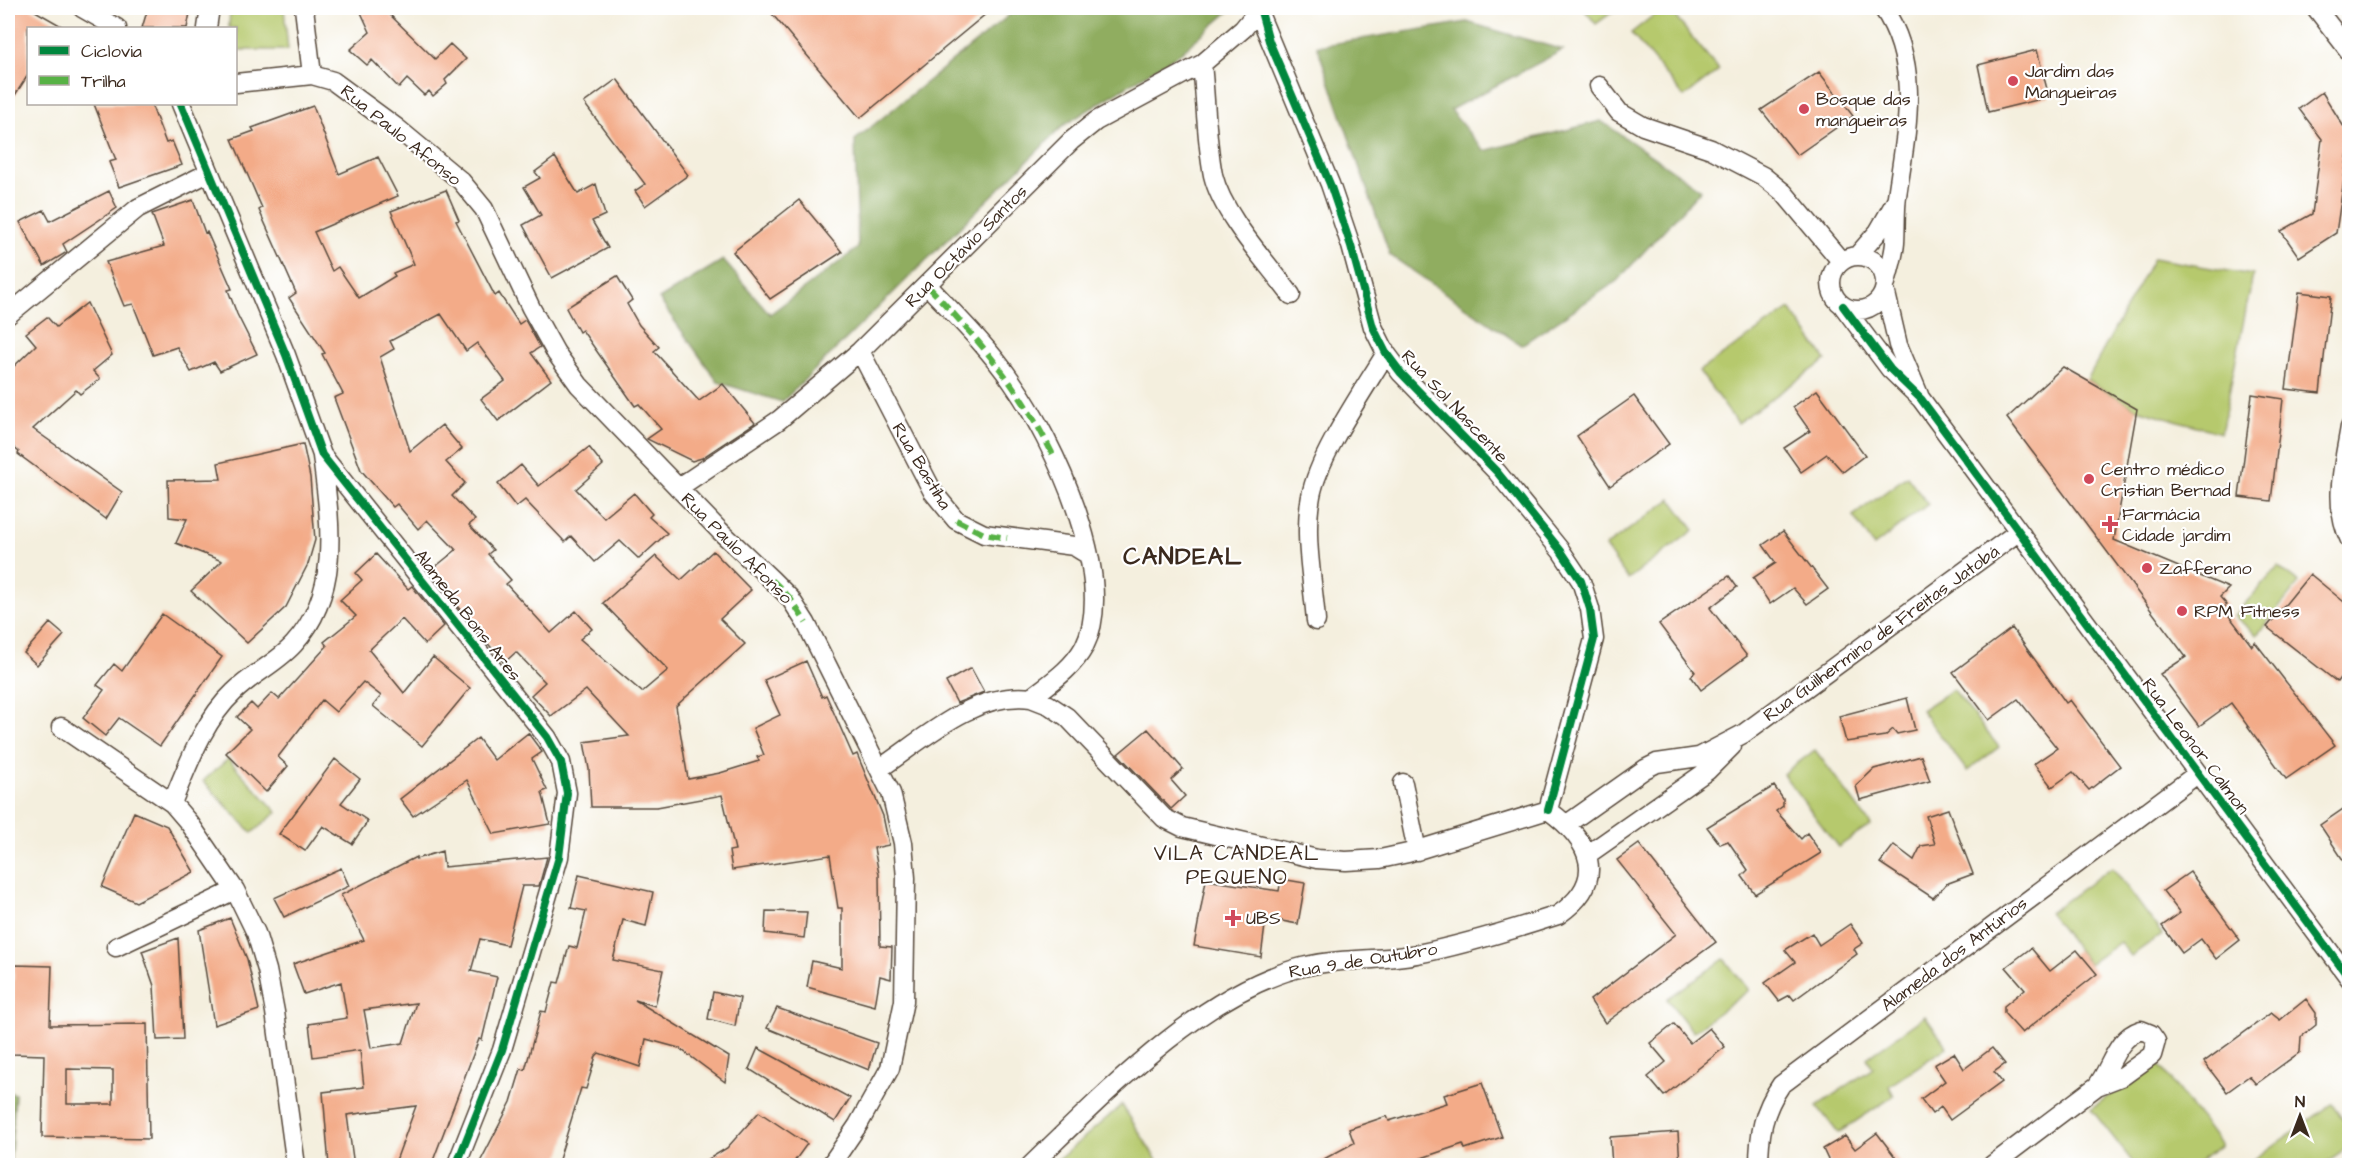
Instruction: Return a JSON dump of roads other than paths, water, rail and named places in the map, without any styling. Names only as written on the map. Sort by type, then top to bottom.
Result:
[{"type":"street","points":[[82,8],[115,27]]},
{"type":"street","points":[[207,27],[210,8]]},
{"type":"street","points":[[237,83],[312,75],[304,8]]},
{"type":"street","points":[[1843,306],[1852,310],[1873,306],[1880,299],[1895,245],[1896,199],[1908,120],[1908,81],[1904,51],[1892,21],[1883,8]]},
{"type":"street","points":[[2316,8],[2349,52]]},
{"type":"street","name":"Rua Octávio Santos","points":[[678,488],[779,420],[860,351],[928,286],[1071,141],[1096,121],[1202,64],[1224,48],[1259,9]]},
{"type":"street","name":"Rua Sol Nascente","points":[[1259,9],[1330,184],[1351,246],[1373,327],[1386,352],[1401,373],[1497,472],[1561,551],[1581,581],[1590,609],[1594,639],[1548,810]]},
{"type":"street","points":[[1202,64],[1214,176],[1225,203],[1242,230],[1291,295]]},
{"type":"street","name":"Rua Paulo Afonso","points":[[312,75],[333,81],[366,104],[461,182],[484,209],[531,308],[556,353],[579,385],[678,488],[790,598],[806,623],[879,769],[898,815],[903,843],[906,878],[904,1000],[891,1068],[858,1125],[830,1166]]},
{"type":"street","points":[[1599,86],[1619,112],[1643,126],[1711,149],[1763,176],[1784,193],[1849,259]]},
{"type":"street","name":"Alameda Bons Ares","points":[[181,105],[286,355],[322,455],[547,737],[561,762],[567,793],[559,857],[502,1050],[456,1166]]},
{"type":"street","points":[[8,315],[138,208],[208,173]]},
{"type":"street","points":[[1896,199],[1878,232],[1831,279],[1831,289],[1894,375],[1921,399]]},
{"type":"street","points":[[1849,259],[1868,257],[1877,263],[1883,273],[1898,345],[1921,399]]},
{"type":"street","points":[[928,286],[978,340],[1012,382],[1036,420],[1065,479],[1088,554],[1094,616],[1085,645],[1065,671],[1031,698]]},
{"type":"street","name":"Rua Bastíha","points":[[860,351],[933,492],[956,520],[984,534],[1074,546],[1088,554]]},
{"type":"street","points":[[1316,621],[1308,521],[1311,494],[1325,458],[1386,352]]},
{"type":"street","name":"Rua Leonor Calmon","points":[[1921,399],[2349,979]]},
{"type":"street","points":[[2349,430],[2340,493],[2340,518],[2349,540]]},
{"type":"street","points":[[172,803],[213,716],[234,692],[293,645],[313,621],[322,600],[328,573],[330,543],[322,455]]},
{"type":"street","name":"Rua Guilhermino de Freitas Jatobá","points":[[1587,855],[1707,771],[1743,734],[2018,532]]},
{"type":"street","points":[[879,769],[973,708],[1011,695],[1031,698],[1049,705],[1067,717],[1148,803],[1164,818],[1182,827],[1317,859],[1380,859],[1417,851],[1548,810],[1567,824],[1583,842],[1587,855]]},
{"type":"street","points":[[61,727],[172,803],[190,824],[235,890],[256,933],[267,970],[296,1166]]},
{"type":"street","name":"Rua Guilhermino de Freitas Jatobá","points":[[1567,824],[1645,769],[1657,763],[1699,756],[1743,734]]},
{"type":"street","name":"Alameda dos Antúrios","points":[[1759,1166],[1761,1125],[1768,1104],[1781,1085],[2197,774]]},
{"type":"street","points":[[1403,783],[1417,851]]},
{"type":"street","name":"Rua 9 de Outubro","points":[[1030,1166],[1155,1051],[1244,990],[1296,968],[1417,954],[1558,915],[1574,904],[1586,883],[1587,855]]},
{"type":"street","points":[[116,947],[235,890]]},
{"type":"street","points":[[1991,1166],[2097,1086]]},
{"type":"place","name":"Jardim das Mangueiras","points":[[2013,81]]},
{"type":"place","name":"Bosque das mangueiras","points":[[1804,109]]},
{"type":"place","name":"Centro médico Cristian Bernad","points":[[2089,479]]},
{"type":"place","name":"Farmácia Cidade jardim","points":[[2110,524]]},
{"type":"place","name":"Zafferano","points":[[2147,568]]},
{"type":"place","name":"RPM Fitness","points":[[2182,611]]},
{"type":"place","name":"UBS","points":[[1233,918]]},
{"type":"district","name":"CANDEAL","points":[[1183,556]]},
{"type":"district","name":"VILA CANDEAL PEQUENO","points":[[1237,865]]}]
